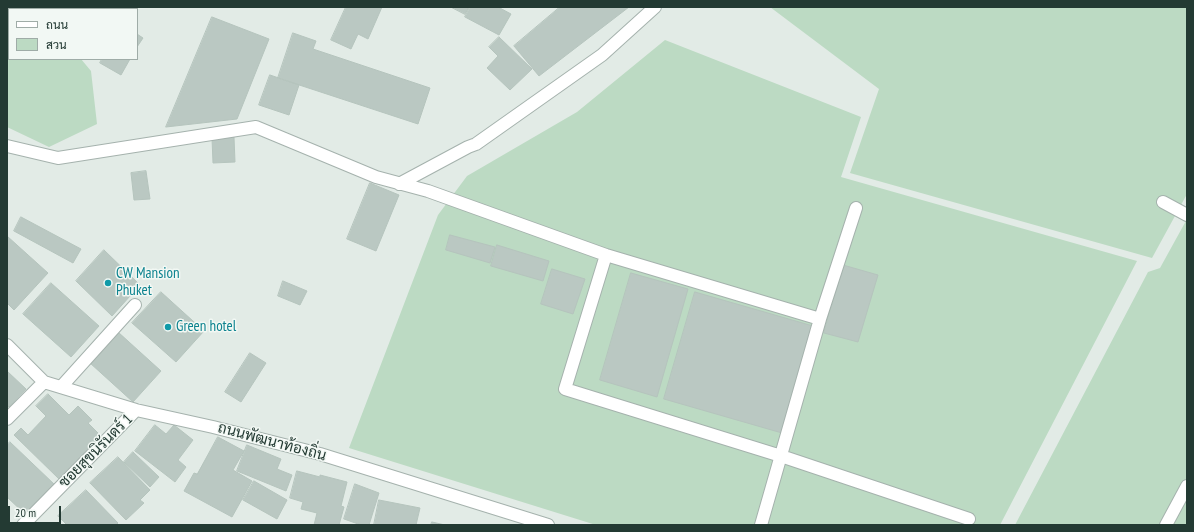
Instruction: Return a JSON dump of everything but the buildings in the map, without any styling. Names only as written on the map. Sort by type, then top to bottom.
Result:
[{"type":"street","points":[[399,184],[476,144],[602,55],[654,7]]},
{"type":"street","points":[[7,146],[58,158],[256,127],[376,177],[428,191],[606,255],[820,319]]},
{"type":"street","points":[[1163,202],[1187,215]]},
{"type":"street","points":[[761,525],[820,319],[856,208]]},
{"type":"street","points":[[606,255],[565,389],[781,456],[969,519]]},
{"type":"street","points":[[61,386],[135,305]]},
{"type":"street","points":[[7,345],[44,382],[7,419]]},
{"type":"street","name":"ถนนพัฒนาท้องถิ่น","points":[[44,382],[136,410],[213,427],[320,454],[548,525]]},
{"type":"street","name":"ซอยสุขนิรันดร์ 1","points":[[23,525],[136,410]]},
{"type":"street","points":[[1166,525],[1187,486]]},
{"type":"green space","points":[[7,7],[26,7],[30,8],[8,8],[8,60],[82,60],[91,71],[97,124],[49,147],[7,127]]},
{"type":"green space","points":[[770,7],[1187,7],[1187,194],[1152,258],[850,173],[879,89]]},
{"type":"green space","points":[[665,40],[861,117],[841,177],[1137,261],[1000,525],[596,525],[349,448],[438,215],[467,176],[577,112]]},
{"type":"green space","points":[[1187,219],[1187,525],[1015,525],[1148,272],[1160,268]]},
{"type":"place","name":"CW Mansion Phuket","points":[[108,283]]},
{"type":"place","name":"Green hotel","points":[[168,327]]}]
